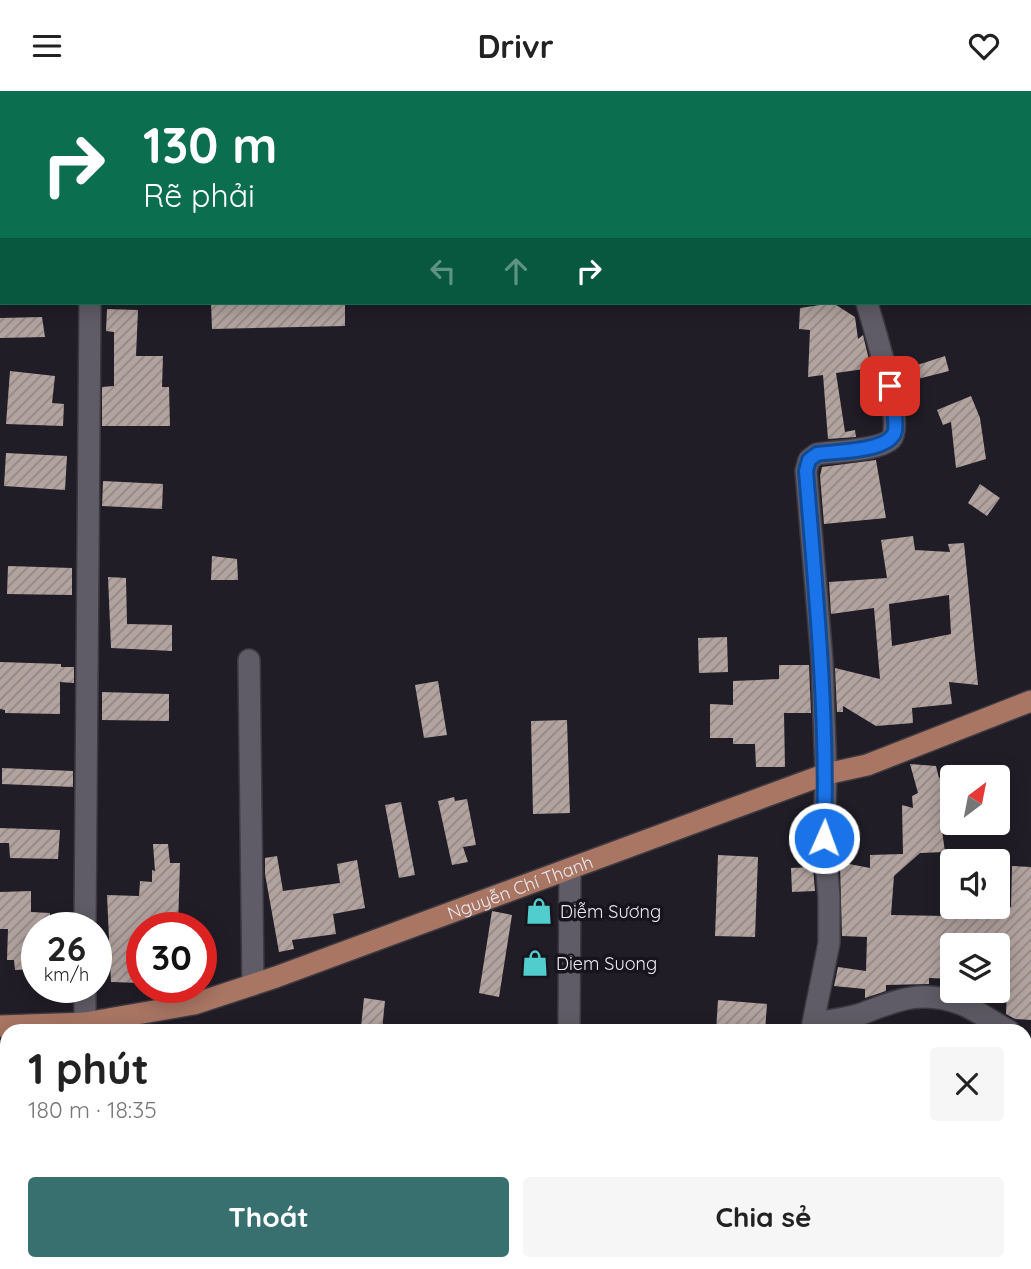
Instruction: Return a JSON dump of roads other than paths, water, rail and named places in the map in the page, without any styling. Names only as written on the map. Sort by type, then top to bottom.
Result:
[{"type":"main road","name":"Nguyễn Chí Thanh","points":[[80,1024],[194,1005],[253,985],[826,774],[867,765],[1031,701]]},
{"type":"street","points":[[85,912],[90,305]]},
{"type":"street","points":[[814,1024],[829,943],[829,897],[824,838],[826,774],[822,660],[806,471],[809,460],[817,454],[880,445],[890,440],[895,432],[890,386],[868,305]]},
{"type":"street","points":[[249,660],[253,985]]},
{"type":"street","points":[[569,1024],[570,869]]},
{"type":"street","points":[[824,1024],[893,1000],[921,996],[937,997],[962,1005],[996,1024]]},
{"type":"street","points":[[85,1003],[85,1023]]},
{"type":"place","name":"Diễm Sương","points":[[539,911]]},
{"type":"place","name":"Diem Suong","points":[[535,963]]}]
